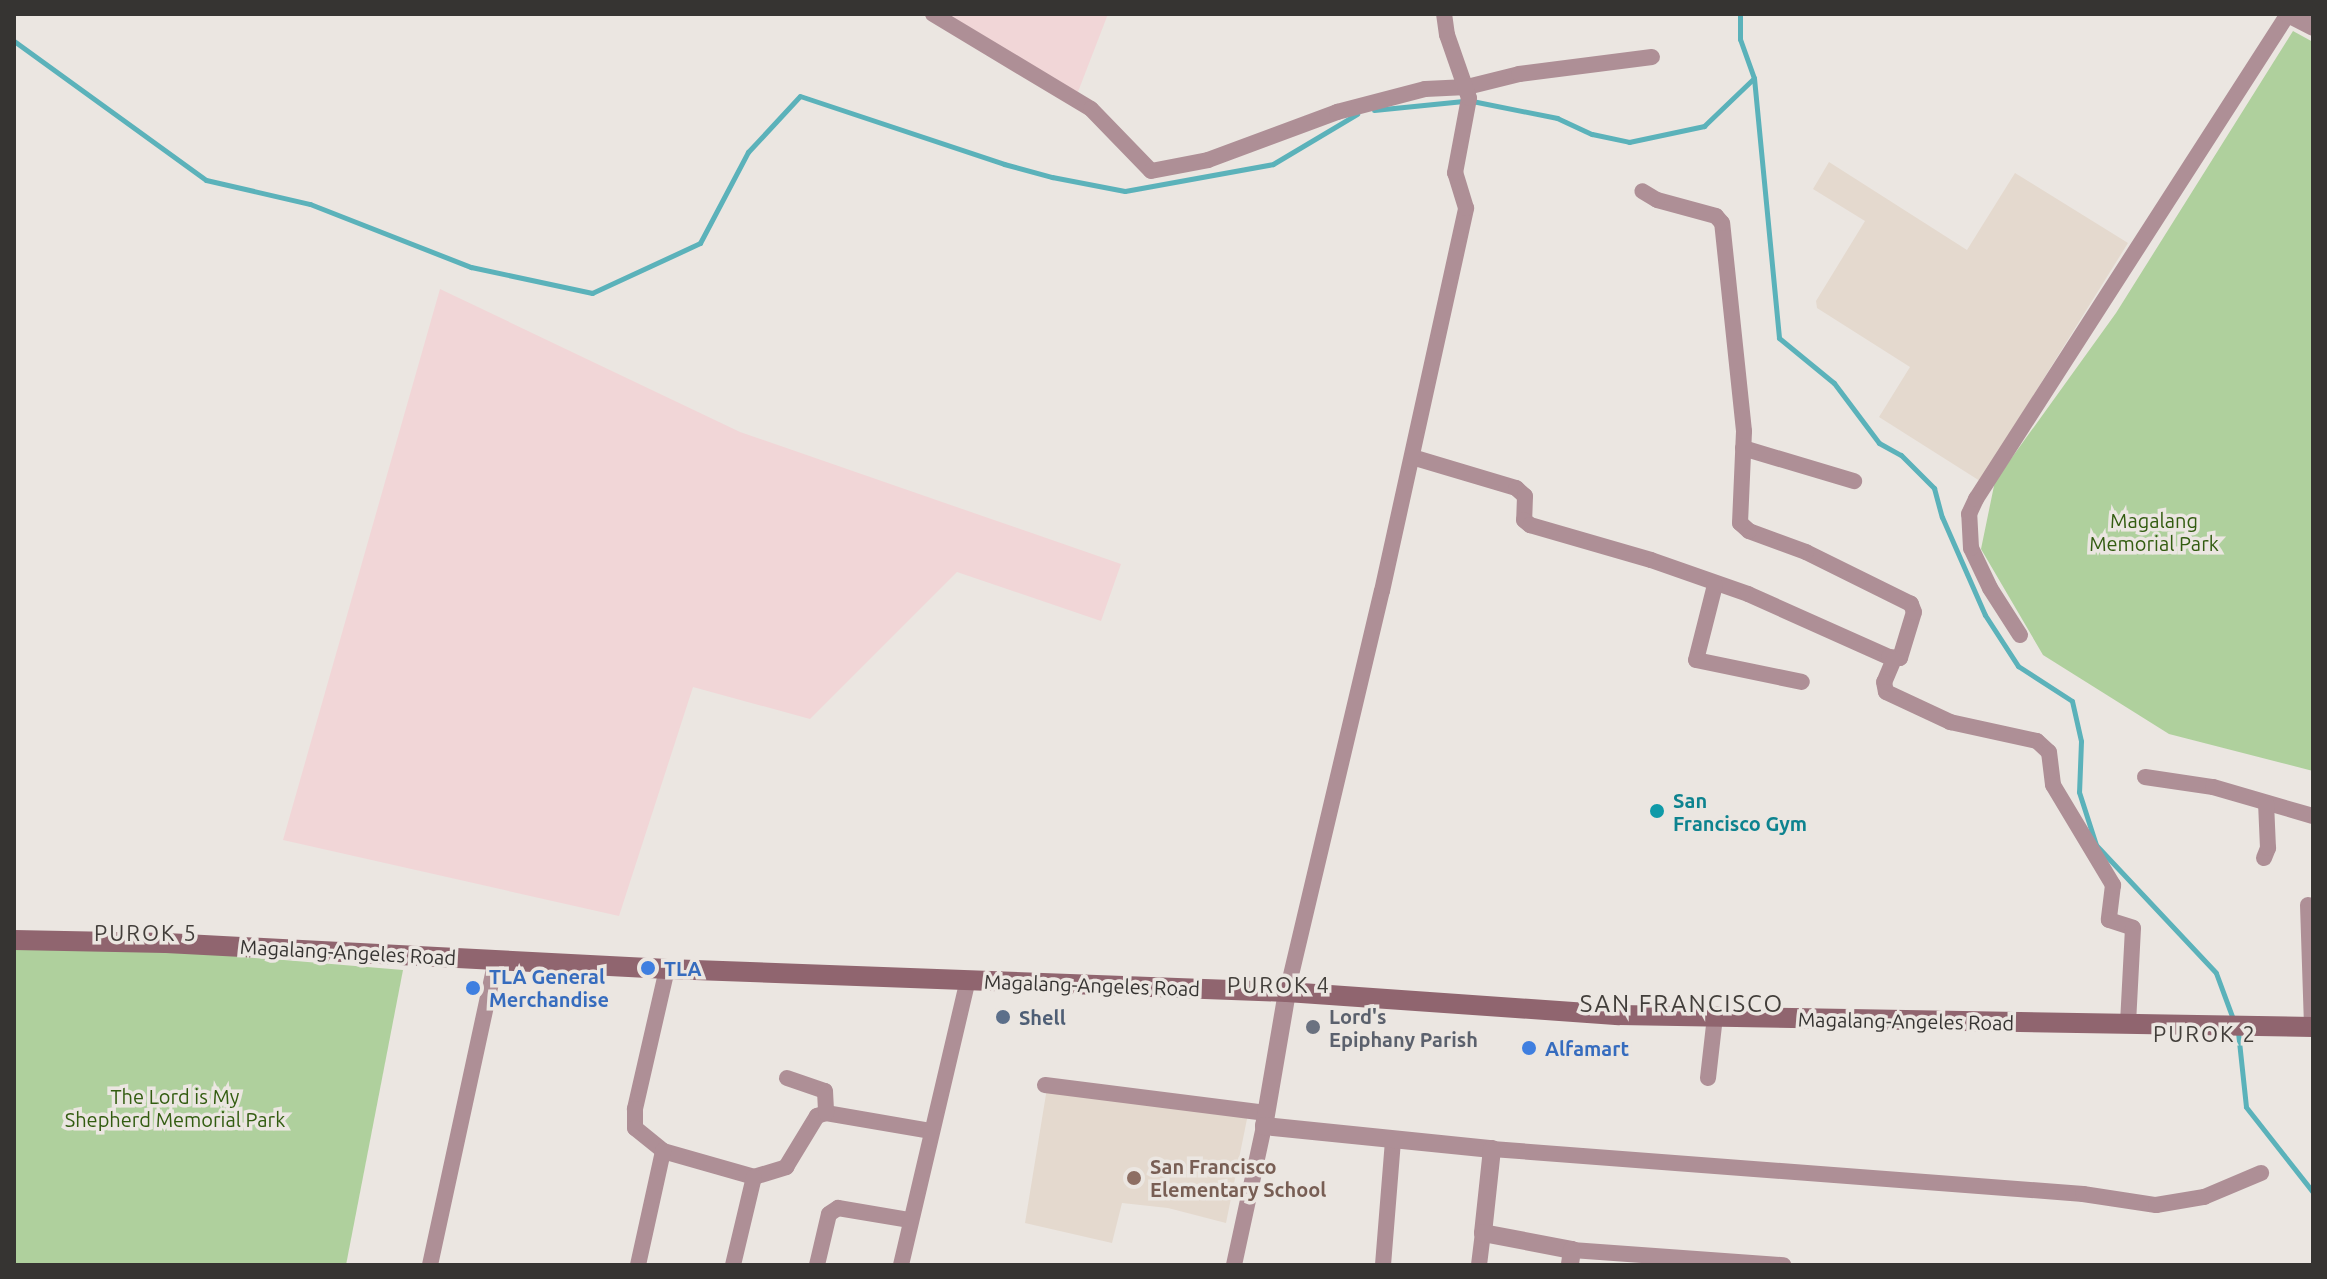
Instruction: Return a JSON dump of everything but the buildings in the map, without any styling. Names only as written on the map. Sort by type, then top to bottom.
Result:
[{"type":"main road","name":"Magalang-Angeles Road","points":[[14,940],[1287,992],[1619,1015],[2313,1027]]},
{"type":"street","points":[[933,14],[1091,109],[1151,171],[1208,160],[1337,112],[1425,89],[1467,87],[1519,74],[1652,57]]},
{"type":"street","points":[[1234,1265],[1265,1120],[1287,992],[1412,457],[1466,208],[1455,173],[1456,157],[1469,110],[1467,87],[1447,35],[1444,14]]},
{"type":"street","points":[[2020,635],[1990,588],[1971,548],[1969,514],[1988,475],[2026,423],[2071,348],[2288,14],[2313,27]]},
{"type":"street","points":[[1412,457],[1516,488],[1527,500],[1526,523],[1651,560],[1715,585],[1748,594],[1894,659],[1900,658],[1914,612],[1911,604],[1806,552],[1743,527],[1739,517],[1743,448],[1732,294],[1722,223],[1716,216],[1657,200],[1642,191]]},
{"type":"street","points":[[1743,448],[1854,481]]},
{"type":"street","points":[[1715,585],[1696,660],[1802,682]]},
{"type":"street","points":[[1894,659],[1884,682],[1886,692],[1930,715],[2037,741],[2049,752],[2053,785],[2113,885],[2109,920],[2133,928],[2128,1025]]},
{"type":"street","points":[[2145,777],[2213,787],[2313,816]]},
{"type":"street","points":[[2264,858],[2268,848],[2266,803]]},
{"type":"street","points":[[2308,905],[2313,1027]]},
{"type":"street","points":[[430,1265],[496,959]]},
{"type":"street","points":[[667,969],[635,1109],[635,1128],[663,1151],[754,1177],[786,1167],[817,1116],[826,1113],[931,1131]]},
{"type":"street","points":[[901,1265],[968,980]]},
{"type":"street","points":[[1708,1078],[1715,1017]]},
{"type":"street","points":[[787,1078],[825,1091],[826,1113]]},
{"type":"street","points":[[1045,1085],[1393,1140],[2083,1194],[2156,1205],[2204,1197],[2261,1173]]},
{"type":"street","points":[[1383,1265],[1393,1140]]},
{"type":"street","points":[[1479,1265],[1492,1149]]},
{"type":"street","points":[[638,1265],[663,1151]]},
{"type":"street","points":[[733,1265],[754,1177]]},
{"type":"street","points":[[817,1265],[829,1214],[838,1208],[849,1207],[910,1220]]},
{"type":"street","points":[[1483,1233],[1571,1258],[1783,1265]]},
{"type":"shaded area","points":[[932,14],[1108,14],[1076,97]]},
{"type":"shaded area","points":[[1829,162],[1967,250],[2015,173],[2128,243],[1980,481],[1879,417],[1910,367],[1817,308],[1816,301],[1865,221],[1813,189]]},
{"type":"shaded area","points":[[440,289],[740,432],[1121,564],[1101,621],[957,572],[810,719],[693,687],[619,916],[283,840]]},
{"type":"shaded area","name":"San Francisco Elementary School","points":[[1047,1088],[1248,1114],[1226,1223],[1168,1208],[1122,1203],[1112,1243],[1025,1223]]},
{"type":"green space","name":"Magalang Memorial Park","points":[[2293,31],[2313,42],[2313,771],[2169,734],[2043,655],[1981,549],[1995,481],[2116,313]]},
{"type":"green space","name":"The Lord is My Shepherd Memorial Park","points":[[14,944],[116,946],[403,970],[346,1265],[14,1265]]},
{"type":"waterway","points":[[1740,14],[1740,39],[1754,78],[1779,338],[1834,383],[1879,443],[1901,455],[1934,488],[1942,517],[1985,615],[2018,666],[2072,701],[2081,741],[2079,792],[2096,845],[2216,973],[2233,1019]]},
{"type":"waterway","points":[[14,41],[206,180],[310,204],[471,267],[592,293],[700,243],[748,152],[800,96],[1004,164],[1125,191],[1273,164],[1357,114]]},
{"type":"waterway","points":[[1472,101],[1557,118],[1592,134],[1629,142],[1704,126],[1754,78]]},
{"type":"waterway","points":[[1374,110],[1464,101]]},
{"type":"waterway","points":[[2238,1032],[2246,1107],[2313,1192]]},
{"type":"place","name":"San Francisco Gym","points":[[1657,811]]},
{"type":"place","name":"TLA","points":[[648,968]]},
{"type":"place","name":"TLA General Merchandise","points":[[473,988]]},
{"type":"place","name":"Shell","points":[[1003,1017]]},
{"type":"place","name":"Lord's Epiphany Parish","points":[[1313,1027]]},
{"type":"place","name":"Alfamart","points":[[1529,1048]]},
{"type":"place","name":"San Francisco Elementary School","points":[[1134,1178]]},
{"type":"district","name":"PUROK 5","points":[[146,933]]},
{"type":"district","name":"PUROK 4","points":[[1279,985]]},
{"type":"district","name":"SAN FRANCISCO","points":[[1682,1004]]},
{"type":"district","name":"PUROK 2","points":[[2205,1034]]}]
